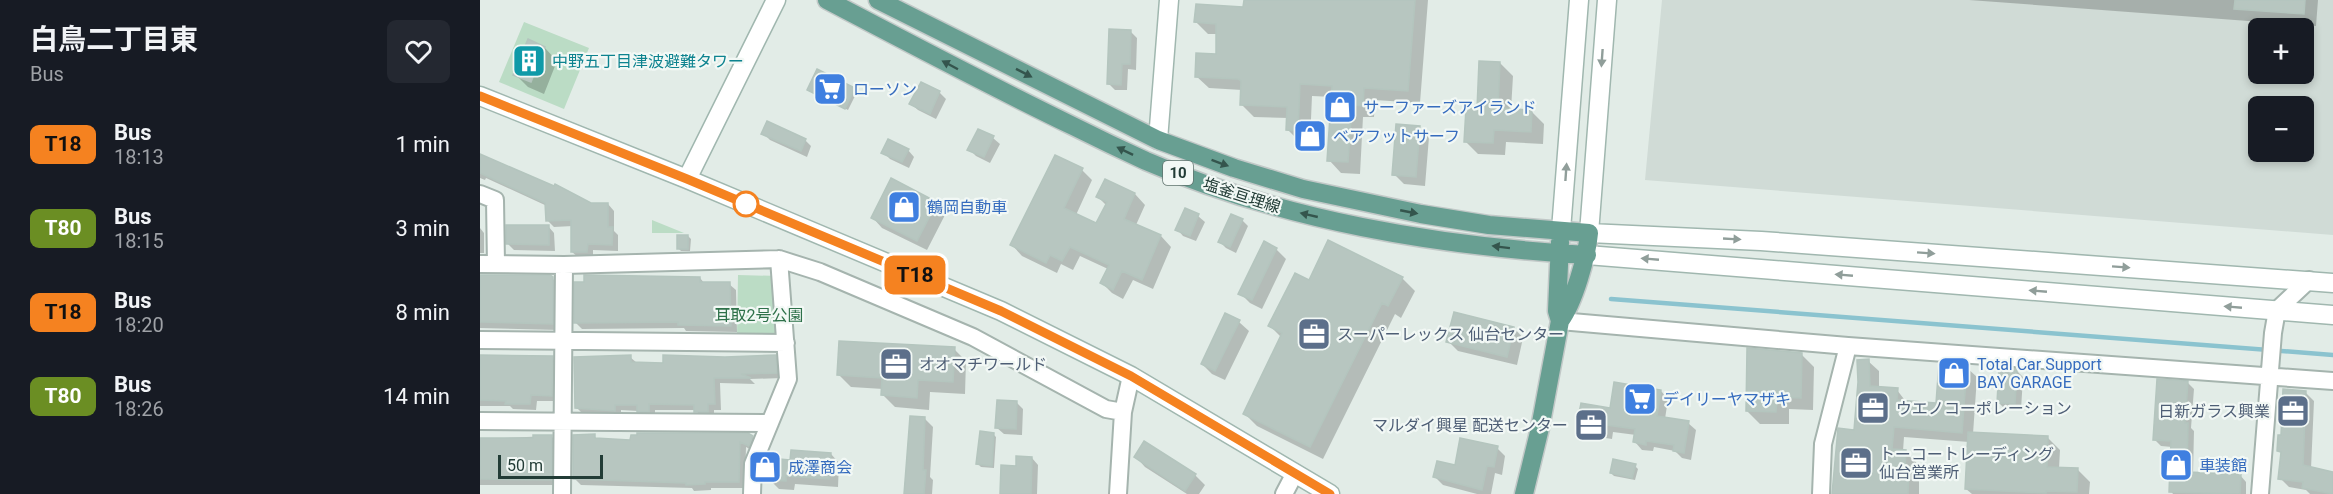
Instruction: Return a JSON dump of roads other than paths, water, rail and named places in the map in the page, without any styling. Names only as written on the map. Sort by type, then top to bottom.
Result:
[{"type":"main road","name":"塩釜亘理線","points":[[827,0],[985,84],[1147,161],[1209,184],[1296,212],[1394,234],[1587,255]]},
{"type":"main road","name":"塩釜亘理線","points":[[878,0],[1158,140],[1234,168],[1303,189],[1365,204],[1489,225],[1589,233]]},
{"type":"main road","points":[[1561,231],[1559,253],[1567,282]]},
{"type":"main road","points":[[1524,494],[1540,428],[1567,282],[1587,255],[1589,233]]},
{"type":"street","points":[[687,179],[776,0]]},
{"type":"street","points":[[1158,140],[1169,0]]},
{"type":"street","points":[[1561,231],[1579,0]]},
{"type":"street","points":[[1606,0],[1589,233],[1761,241],[2333,283]]},
{"type":"street","points":[[480,96],[687,179],[1001,311],[1131,376],[1330,494]]},
{"type":"street","points":[[480,194],[495,200],[488,264],[564,265],[779,259],[820,272],[973,337],[1106,409],[1123,412]]},
{"type":"street","points":[[1587,255],[2333,315]]},
{"type":"street","points":[[752,494],[753,464],[788,379],[779,259]]},
{"type":"street","points":[[562,494],[564,265]]},
{"type":"street","points":[[2260,494],[2273,333],[2277,310],[2309,280]]},
{"type":"street","points":[[1561,314],[1848,346],[2270,370],[2333,381]]},
{"type":"street","points":[[480,340],[786,343]]},
{"type":"street","points":[[1821,494],[1823,444],[1848,346]]},
{"type":"street","points":[[1118,494],[1123,412],[1131,376]]},
{"type":"street","points":[[480,421],[770,423]]},
{"type":"street","points":[[1284,494],[1295,473]]},
{"type":"waterway","points":[[1611,299],[2333,355]]},
{"type":"place","name":"中野五丁目津波避難タワー","points":[[529,61]]},
{"type":"place","name":"ローソン","points":[[830,89]]},
{"type":"place","name":"サーファーズアイランド","points":[[1340,107]]},
{"type":"place","name":"ベアフットサーフ","points":[[1310,136]]},
{"type":"place","name":"鶴岡自動車","points":[[904,207]]},
{"type":"place","name":"スーパーレックス 仙台センター","points":[[1314,334]]},
{"type":"place","name":"オオマチワールド","points":[[896,364]]},
{"type":"place","name":"Total Car Support BAY GARAGE","points":[[1954,373]]},
{"type":"place","name":"デイリーヤマザキ","points":[[1640,399]]},
{"type":"place","name":"ウエノコーポレーション","points":[[1873,408]]},
{"type":"place","name":"日新ガラス興業","points":[[2293,411]]},
{"type":"place","name":"マルダイ興星 配送センター","points":[[1591,425]]},
{"type":"place","name":"トーコートレーディング 仙台営業所","points":[[1856,463]]},
{"type":"place","name":"車装館","points":[[2176,465]]},
{"type":"place","name":"成澤商会","points":[[765,467]]},
{"type":"park label","name":"耳取2号公園","points":[[759,315]]}]
